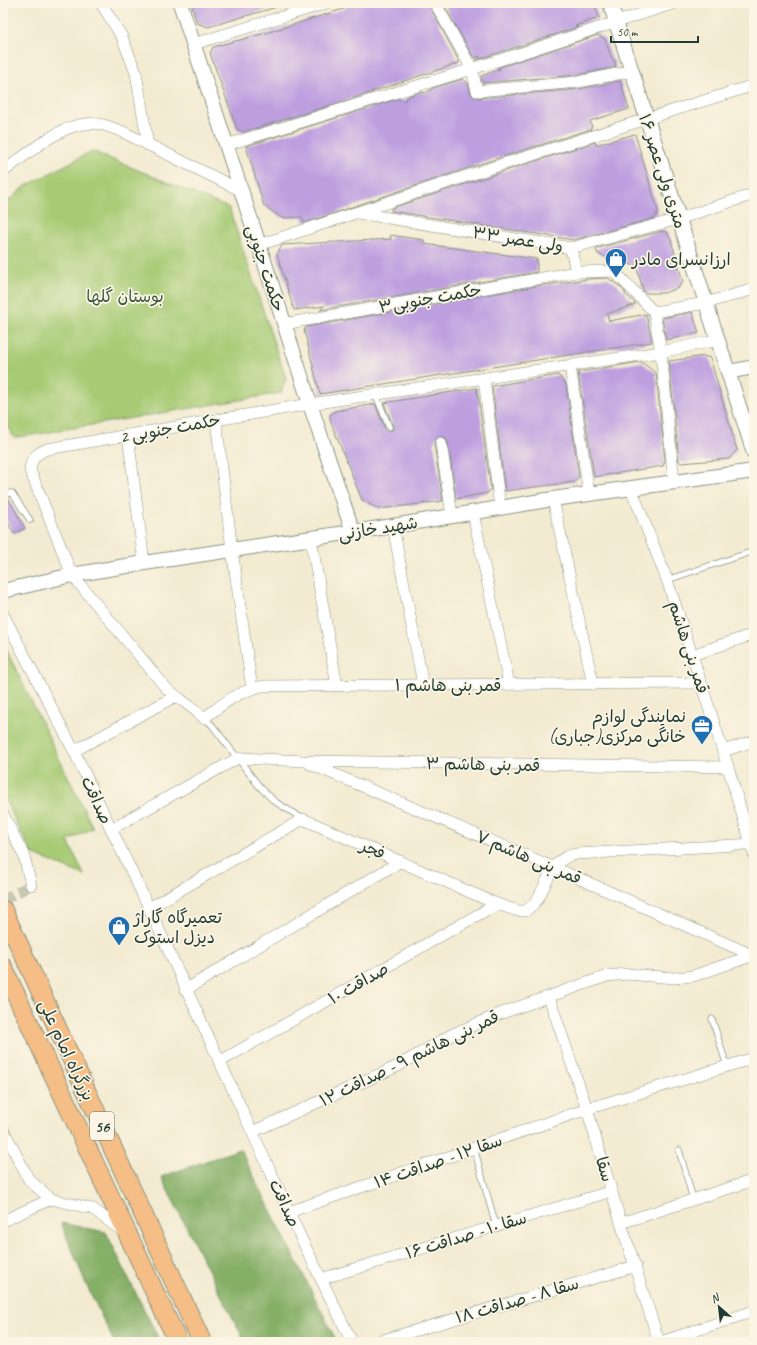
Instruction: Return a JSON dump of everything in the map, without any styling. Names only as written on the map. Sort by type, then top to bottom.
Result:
[{"type":"highway","name":"بزرگراه امام علی","points":[[3,910],[202,1342]]},
{"type":"highway","name":"بزرگراه امام علی","points":[[3,967],[178,1342]]},
{"type":"street","points":[[101,3],[122,37],[136,73],[148,144]]},
{"type":"street","name":"حکمت جنوبی","points":[[180,3],[353,532]]},
{"type":"street","points":[[194,44],[327,3]]},
{"type":"street","points":[[434,3],[472,69],[477,92],[578,82],[632,71]]},
{"type":"street","name":"۱۶ متری ولی عصر","points":[[610,3],[646,120],[754,454]]},
{"type":"street","points":[[226,145],[472,69],[676,3]]},
{"type":"street","points":[[259,245],[494,167],[754,85]]},
{"type":"street","points":[[3,172],[26,154],[57,134],[72,126],[86,123],[103,125],[121,131],[242,192]]},
{"type":"street","name":"ولی عصر ۳۳","points":[[356,213],[571,248],[678,219],[754,194]]},
{"type":"street","points":[[571,248],[576,272]]},
{"type":"street","name":"حکمت جنوبی۳","points":[[284,324],[576,272],[614,271],[654,312]]},
{"type":"street","points":[[674,482],[661,352],[654,312],[706,303],[754,289]]},
{"type":"street","name":"حکمت جنوبی 2","points":[[72,575],[30,470],[33,458],[47,449],[310,404],[510,376],[661,352],[718,340]]},
{"type":"street","points":[[570,366],[589,494]]},
{"type":"street","points":[[728,372],[754,367]]},
{"type":"street","points":[[484,379],[500,508]]},
{"type":"street","points":[[216,420],[232,550],[252,689]]},
{"type":"street","points":[[128,435],[144,563]]},
{"type":"street","points":[[441,443],[452,516]]},
{"type":"street","name":"شهید خازنی","points":[[3,591],[72,575],[144,563],[311,539],[553,499],[754,471]]},
{"type":"street","name":"قمر بنی هاشم","points":[[631,488],[667,580],[753,848]]},
{"type":"street","points":[[553,499],[593,684]]},
{"type":"street","points":[[473,513],[509,684]]},
{"type":"street","points":[[393,526],[423,685]]},
{"type":"street","points":[[311,539],[337,686]]},
{"type":"street","points":[[72,575],[167,689],[195,709],[204,718]]},
{"type":"street","name":"صداقت","points":[[3,614],[74,751],[149,908],[289,1212],[352,1342]]},
{"type":"street","points":[[692,655],[752,635]]},
{"type":"street","name":"قمر بنی هاشم ۱","points":[[204,718],[233,696],[262,686],[701,683]]},
{"type":"street","points":[[74,751],[176,696]]},
{"type":"street","points":[[723,751],[754,741]]},
{"type":"street","points":[[111,829],[238,758]]},
{"type":"street","name":"قمر بنی هاشم ۳","points":[[238,758],[305,761],[728,767]]},
{"type":"street","name":"قمر بنی هاشم ۷","points":[[305,761],[553,867],[753,955]]},
{"type":"street","points":[[3,814],[24,856],[31,885]]},
{"type":"street","points":[[149,908],[303,818]]},
{"type":"street","name":"فجر","points":[[303,818],[497,904],[518,911],[526,912],[536,902],[553,867]]},
{"type":"street","points":[[553,867],[568,855],[576,854],[753,848]]},
{"type":"street","points":[[186,990],[401,861]]},
{"type":"street","name":"صداقت ۱۰","points":[[219,1062],[497,904]]},
{"type":"street","name":"قمر بنی هاشم ۹ - صداقت ۱۲","points":[[252,1132],[398,1066],[453,1034],[502,1013],[607,976],[627,974],[674,978],[693,976],[753,955]]},
{"type":"street","name":"سقا","points":[[549,997],[587,1109],[621,1223],[660,1342]]},
{"type":"street","name":"سقا ۱۲ - صداقت ۱۴","points":[[289,1212],[587,1109],[754,1058]]},
{"type":"street","points":[[3,1129],[29,1180],[51,1199],[93,1209],[128,1235]]},
{"type":"street","points":[[621,1223],[754,1180]]},
{"type":"street","name":"سقا ۱۰ - صداقت ۱۶","points":[[321,1279],[612,1191]]},
{"type":"street","points":[[3,1221],[51,1199]]},
{"type":"street","name":"سقا ۸ - صداقت ۱۸","points":[[376,1342],[636,1266]]},
{"type":"street","points":[[660,1342],[754,1311]]},
{"type":"lane","points":[[376,395],[390,427]]},
{"type":"lane","points":[[3,494],[12,493],[30,520]]},
{"type":"lane","points":[[667,580],[754,551]]},
{"type":"lane","name":"فجر","points":[[204,718],[212,725],[259,786],[274,801],[303,818]]},
{"type":"lane","points":[[712,1019],[727,1066]]},
{"type":"lane","points":[[474,1148],[496,1226]]},
{"type":"lane","points":[[679,1150],[694,1199]]},
{"type":"green space","name":"بوستان گلها","points":[[92,151],[229,208],[286,379],[281,393],[14,438],[3,415],[3,206],[24,187]]},
{"type":"green space","points":[[3,643],[93,828],[68,841],[84,875],[32,854],[3,796]]},
{"type":"green space","points":[[240,1149],[337,1342],[245,1342],[161,1177]]},
{"type":"green space","points":[[61,1223],[106,1232],[160,1342],[114,1342],[86,1284]]},
{"type":"building","points":[[191,3],[280,3],[280,6],[208,27],[197,23]]},
{"type":"building","points":[[363,3],[428,3],[459,63],[371,92],[373,92],[243,132],[237,129],[210,53],[213,47],[266,33]]},
{"type":"building","points":[[443,3],[594,3],[599,18],[575,26],[578,27],[476,60],[480,58],[479,56],[474,58]]},
{"type":"building","points":[[598,35],[605,39],[616,67],[577,75],[482,83],[481,76],[500,69],[497,68]]},
{"type":"building","points":[[463,79],[468,83],[471,95],[478,98],[579,89],[620,81],[629,109],[590,121],[592,127],[590,128],[591,129],[492,160],[304,223],[302,217],[282,218],[264,206],[246,146],[398,99],[404,101],[409,96],[421,92],[426,93],[433,88]]},
{"type":"building","points":[[635,134],[658,211],[655,218],[574,240],[391,211],[392,208],[595,142],[596,145]]},
{"type":"building","points":[[662,231],[667,232],[671,240],[683,282],[678,288],[664,293],[644,292],[636,266],[625,263],[623,257],[606,257],[598,254],[596,250],[598,248]]},
{"type":"building","points":[[390,235],[424,240],[424,244],[537,259],[537,272],[320,310],[324,306],[294,310],[277,254],[282,245],[391,239]]},
{"type":"building","points":[[608,278],[619,286],[636,304],[607,314],[609,321],[646,314],[652,342],[320,394],[304,330],[306,327],[537,286]]},
{"type":"building","points":[[692,312],[699,333],[666,340],[662,318]]},
{"type":"building","points":[[704,356],[710,358],[737,450],[729,459],[681,463],[679,461],[669,361]]},
{"type":"building","points":[[641,362],[656,373],[665,461],[663,466],[594,477],[578,372]]},
{"type":"building","points":[[558,375],[566,384],[579,477],[574,482],[505,491],[492,386]]},
{"type":"building","points":[[477,388],[491,490],[487,493],[456,499],[448,442],[446,438],[440,436],[436,438],[434,444],[443,501],[379,509],[362,500],[330,420],[330,415],[335,411],[375,404],[385,429],[390,431],[393,429],[393,426],[384,403]]},
{"type":"building","points":[[3,498],[8,498],[25,528],[14,534],[3,513]]},
{"type":"tunnel","points":[[3,900],[31,885]]},
{"type":"place","name":"ارزانسرای مادر","points":[[616,278]]},
{"type":"place","name":"نمایندگی لوازم خانگی مرکزی(جباری)","points":[[702,746]]},
{"type":"place","name":"تعمیرگاه گاراژ دیزل استوک","points":[[119,946]]}]
